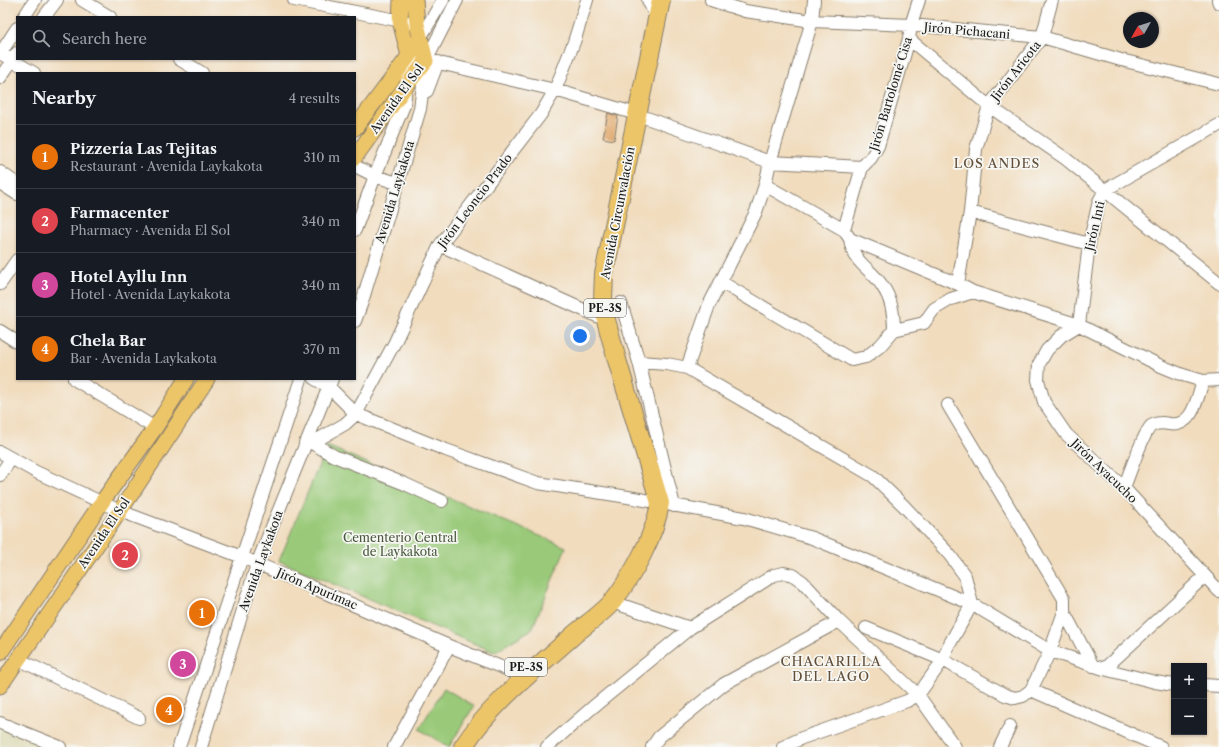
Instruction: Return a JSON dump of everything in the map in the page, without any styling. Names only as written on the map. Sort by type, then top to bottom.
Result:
[{"type":"highway","name":"Avenida Circunvalación","points":[[661,0],[604,274],[604,300],[606,320],[617,360],[667,504]]},
{"type":"highway","name":"PE-3S","points":[[453,747],[466,726],[580,621],[612,602],[630,574],[646,544],[658,512],[667,504]]},
{"type":"highway","name":"PE-3S","points":[[463,747],[481,721],[522,676]]},
{"type":"main road","points":[[401,0],[400,21],[409,56]]},
{"type":"main road","points":[[415,0],[419,31],[432,62]]},
{"type":"main road","name":"Avenida El Sol","points":[[356,127],[409,56],[419,31]]},
{"type":"main road","name":"Avenida El Sol","points":[[356,156],[406,86],[432,62]]},
{"type":"main road","name":"Avenida El Sol","points":[[0,653],[102,502],[155,428],[185,380]]},
{"type":"main road","name":"Avenida El Sol","points":[[0,686],[120,511],[206,380]]},
{"type":"street","points":[[25,16],[35,0]]},
{"type":"street","points":[[45,16],[57,0]]},
{"type":"street","points":[[82,0],[108,16]]},
{"type":"street","points":[[294,0],[400,21],[419,31],[442,0]]},
{"type":"street","name":"Avenida Laykakota","points":[[356,316],[359,301],[420,109],[432,62],[457,0]]},
{"type":"street","name":"Jirón Leoncio Prado","points":[[309,443],[345,424],[356,414],[395,342],[440,245],[541,114],[555,90],[574,42],[587,0]]},
{"type":"street","points":[[648,0],[657,19]]},
{"type":"street","name":"Jirón Pichacani","points":[[711,0],[745,11],[812,21],[911,25],[1042,37],[1121,60],[1219,84]]},
{"type":"street","points":[[687,368],[709,304],[756,212],[812,21],[814,0]]},
{"type":"street","name":"Jirón Bartolomé Cisa","points":[[847,235],[862,167],[871,158],[878,146],[919,0]]},
{"type":"street","name":"Jirón Aricota","points":[[958,284],[970,212],[976,149],[989,106],[1042,37],[1052,0]]},
{"type":"street","points":[[0,78],[15,56],[0,53],[16,29]]},
{"type":"street","points":[[909,39],[989,106],[1066,159],[1219,283]]},
{"type":"street","points":[[409,56],[555,90],[637,115],[770,162],[862,167]]},
{"type":"street","name":"Avenida Laykakota","points":[[356,227],[404,104],[409,56]]},
{"type":"street","points":[[19,60],[33,72]]},
{"type":"street","points":[[181,60],[200,72]]},
{"type":"street","name":"Jirón Inti","points":[[1079,325],[1089,244],[1098,201],[1105,190],[1219,125]]},
{"type":"street","points":[[356,166],[375,176],[397,183]]},
{"type":"street","points":[[0,172],[16,183]]},
{"type":"street","points":[[0,183],[16,193]]},
{"type":"street","points":[[765,185],[847,235],[973,292],[1079,325],[1161,366],[1203,381],[1219,380]]},
{"type":"street","points":[[970,212],[1089,244]]},
{"type":"street","points":[[847,235],[851,248],[858,261],[884,287],[894,315],[894,330]]},
{"type":"street","points":[[440,245],[606,320]]},
{"type":"street","points":[[0,284],[16,261]]},
{"type":"street","points":[[721,282],[852,360],[866,357],[880,346],[894,330],[924,323],[934,308],[951,299],[973,292]]},
{"type":"street","points":[[621,303],[639,362],[667,504]]},
{"type":"street","name":"Jirón Ayacucho","points":[[1079,325],[1061,336],[1047,350],[1039,364],[1038,380],[1044,402],[1066,434],[1124,488],[1219,591]]},
{"type":"street","points":[[0,331],[16,341]]},
{"type":"street","points":[[639,362],[667,364],[687,368],[873,476],[950,554],[965,576],[972,604],[948,646],[942,660],[918,695],[907,701],[802,738],[782,747]]},
{"type":"street","points":[[76,380],[155,428]]},
{"type":"street","name":"Avenida Laykakota","points":[[179,747],[300,380]]},
{"type":"street","points":[[319,380],[331,383],[356,414],[446,450],[538,483],[744,518],[812,538],[972,604],[1050,651],[1099,667],[1171,685]]},
{"type":"street","points":[[1124,488],[1151,426],[1160,422],[1172,424],[1182,423],[1191,414],[1203,381]]},
{"type":"street","name":"Avenida Laykakota","points":[[201,747],[257,564],[309,443],[331,383]]},
{"type":"street","points":[[866,628],[942,660],[1005,695],[1015,698],[1023,696],[1031,690],[1050,651],[1064,612],[1064,599],[948,405]]},
{"type":"street","points":[[309,443],[334,456],[406,484],[442,501]]},
{"type":"street","name":"Jirón Apurímac","points":[[0,452],[36,472],[120,511],[242,557],[522,676]]},
{"type":"street","points":[[0,475],[11,459]]},
{"type":"street","points":[[547,747],[593,707],[690,628],[774,575],[784,573],[793,575],[803,582],[839,621],[918,695],[954,747]]},
{"type":"street","points":[[1099,667],[1205,576]]},
{"type":"street","points":[[612,602],[690,628]]},
{"type":"street","points":[[1064,612],[1099,667]]},
{"type":"street","points":[[652,747],[659,737],[724,684],[839,621]]},
{"type":"street","points":[[394,747],[449,646]]},
{"type":"street","points":[[18,659],[139,718]]},
{"type":"street","points":[[1207,685],[1219,686]]},
{"type":"street","points":[[1031,690],[1161,747]]},
{"type":"street","points":[[0,723],[60,747]]},
{"type":"street","points":[[1000,747],[1010,726]]},
{"type":"shaded area","points":[[0,727],[53,747],[0,747]]},
{"type":"green space","name":"Cementerio Central de Laykakota","points":[[327,446],[566,547],[532,629],[494,652],[279,561]]},
{"type":"green space","points":[[444,688],[474,706],[449,747],[419,729]]},
{"type":"building","points":[[608,113],[618,116],[614,140],[603,138]]},
{"type":"place","name":"Farmacenter","points":[[125,555]]},
{"type":"place","name":"Pizzería Las Tejitas","points":[[202,613]]},
{"type":"place","name":"Hotel Ayllu Inn","points":[[183,664]]},
{"type":"place","name":"Chela Bar","points":[[169,710]]},
{"type":"district","name":"LOS ANDES","points":[[997,163]]},
{"type":"district","name":"CHACARILLA DEL LAGO","points":[[831,668]]}]
